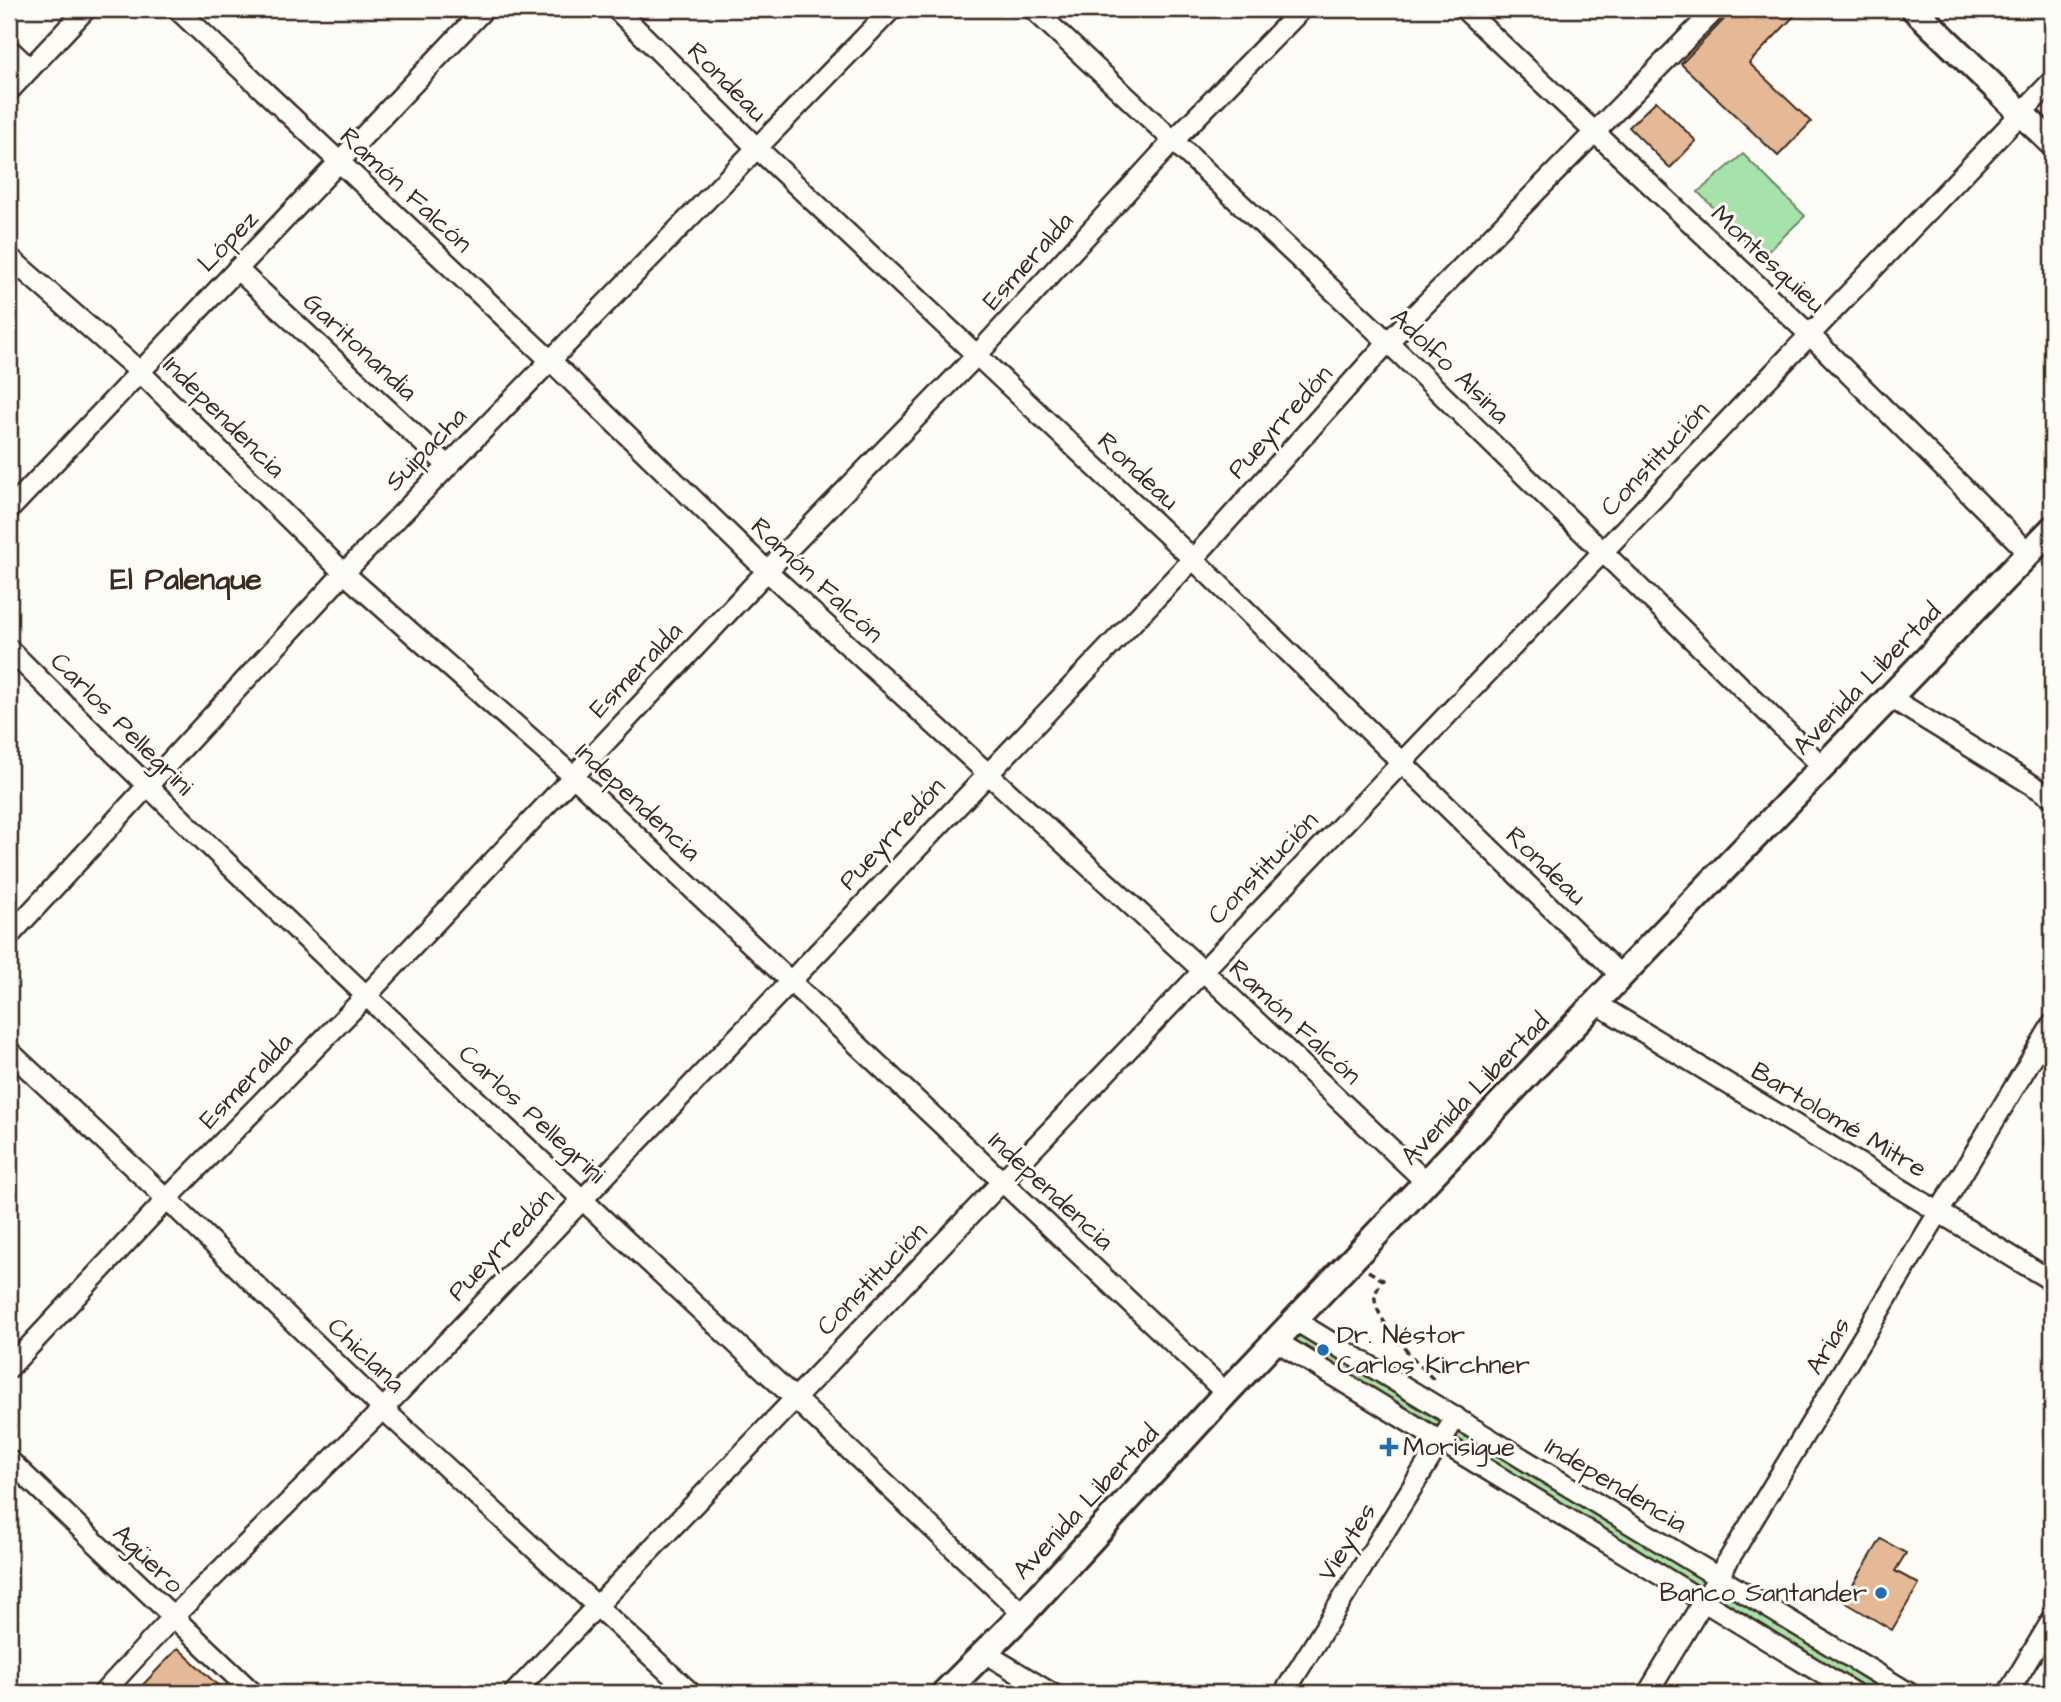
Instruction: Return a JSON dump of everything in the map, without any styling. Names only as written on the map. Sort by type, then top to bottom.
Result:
[{"type":"main road","points":[[1914,9],[2052,143]]},
{"type":"main road","name":"Avenida Libertad","points":[[944,1693],[1023,1614],[1226,1393],[1621,976],[2052,529]]},
{"type":"street","points":[[9,91],[86,9]]},
{"type":"street","name":"Ramón Falcón","points":[[177,9],[551,361],[767,571],[1202,970],[1427,1183]]},
{"type":"street","name":"López","points":[[9,510],[138,370],[339,164],[484,9]]},
{"type":"street","name":"Rondeau","points":[[616,9],[758,149],[1192,559],[1621,976]]},
{"type":"street","name":"Suipacha","points":[[9,936],[145,785],[344,573],[892,9]]},
{"type":"street","name":"Adolfo Alsina","points":[[1033,9],[1388,342],[1824,768]]},
{"type":"street","name":"Esmeralda","points":[[9,1368],[167,1199],[366,996],[572,775],[977,355],[1172,141],[1302,9]]},
{"type":"street","name":"Montesquieu","points":[[1464,9],[1809,334],[2029,554]]},
{"type":"street","name":"Pueyrredón","points":[[103,1693],[172,1618],[383,1409],[1192,559],[1388,342],[1716,9]]},
{"type":"street","points":[[9,49],[30,69]]},
{"type":"street","name":"Constitución","points":[[514,1693],[2052,81]]},
{"type":"street","name":"Independencia","points":[[9,257],[138,370],[344,573],[572,775],[1226,1393]]},
{"type":"street","name":"Garitonandia","points":[[237,269],[447,465]]},
{"type":"street","name":"Carlos Pellegrini","points":[[9,649],[145,785],[366,996],[1023,1614]]},
{"type":"street","points":[[1891,698],[2052,797]]},
{"type":"street","name":"Bartolomé Mitre","points":[[1597,1004],[2052,1281]]},
{"type":"street","name":"Arias","points":[[1648,1693],[2052,1025]]},
{"type":"street","name":"Chiclana","points":[[9,1051],[167,1199],[383,1409],[691,1693]]},
{"type":"street","name":"Independencia","points":[[1296,1321],[1909,1693]]},
{"type":"street","name":"Independencia","points":[[1276,1341],[1854,1693]]},
{"type":"street","name":"Vieytes","points":[[1284,1693],[1455,1418]]},
{"type":"street","name":"Agüero","points":[[9,1460],[253,1693]]},
{"type":"street","points":[[2008,1693],[2052,1620]]},
{"type":"street","points":[[985,1653],[1051,1693]]},
{"type":"path","points":[[1352,1262],[1383,1280],[1376,1292],[1378,1308],[1394,1334],[1436,1383],[1427,1400]]},
{"type":"green space","points":[[1743,154],[1805,216],[1762,257],[1698,192]]},
{"type":"green space","points":[[1296,1321],[1909,1693],[1854,1693],[1276,1341]]},
{"type":"building","points":[[1734,9],[1801,9],[1749,63],[1811,122],[1778,156],[1681,64]]},
{"type":"building","points":[[1656,101],[1696,141],[1670,168],[1629,127]]},
{"type":"building","name":"Banco Santander","points":[[1881,1539],[1906,1553],[1895,1571],[1919,1584],[1892,1630],[1843,1601]]},
{"type":"building","points":[[178,1648],[226,1693],[135,1693]]},
{"type":"place","name":"Dr. Néstor Carlos Kirchner","points":[[1323,1350]]},
{"type":"place","name":"Morisigue","points":[[1389,1447]]},
{"type":"place","name":"Banco Santander","points":[[1881,1593]]},
{"type":"district","name":"El Palenque","points":[[186,580]]}]
